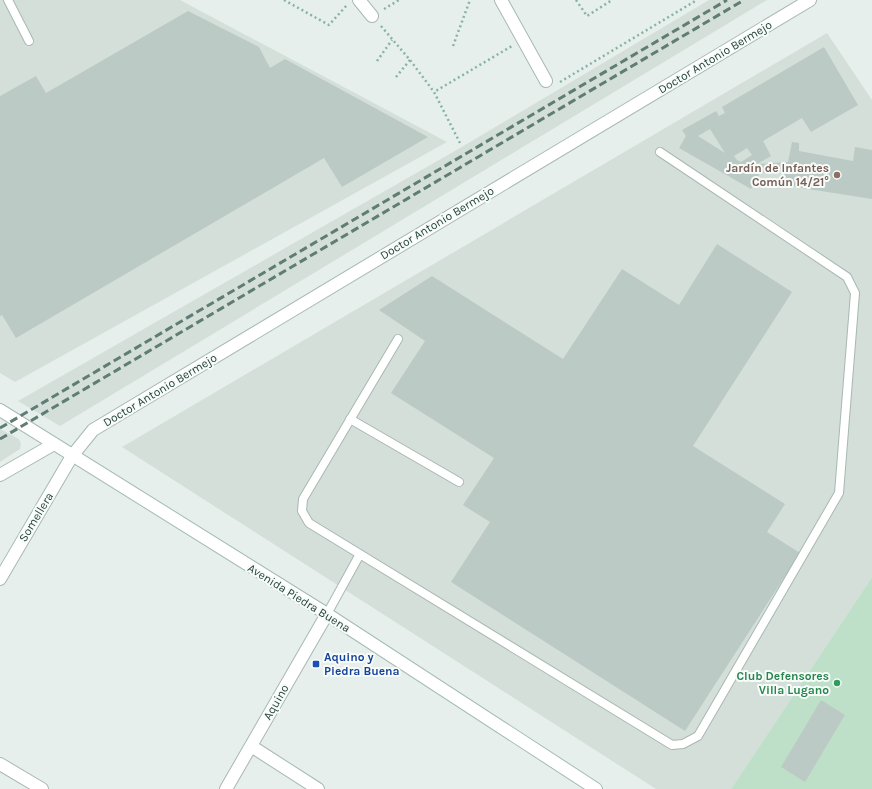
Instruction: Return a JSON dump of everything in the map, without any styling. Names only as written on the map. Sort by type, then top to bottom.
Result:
[{"type":"street","points":[[359,0],[372,16]]},
{"type":"street","points":[[501,0],[546,81]]},
{"type":"street","name":"Doctor Antonio Bermejo","points":[[72,456],[93,430],[810,0]]},
{"type":"street","name":"Avenida Piedra Buena","points":[[0,410],[327,614],[596,789]]},
{"type":"street","points":[[0,475],[54,444]]},
{"type":"street","name":"Somellera","points":[[0,579],[72,456]]},
{"type":"street","name":"Aquino","points":[[226,789],[327,614]]},
{"type":"street","points":[[251,746],[318,789]]},
{"type":"street","points":[[0,764],[42,789]]},
{"type":"lane","points":[[8,0],[29,41]]},
{"type":"lane","points":[[398,339],[303,499],[302,511],[309,523],[672,744],[683,744],[698,736],[840,493],[855,293],[847,277],[660,152]]},
{"type":"lane","points":[[350,419],[459,482]]},
{"type":"lane","points":[[327,614],[360,554]]},
{"type":"path","points":[[284,0],[329,25],[352,0]]},
{"type":"path","points":[[398,0],[372,16],[410,60],[434,92],[460,143]]},
{"type":"path","points":[[453,46],[470,0]]},
{"type":"path","points":[[576,0],[587,16],[612,0]]},
{"type":"path","points":[[546,81],[555,85],[697,0]]},
{"type":"path","points":[[376,61],[392,40]]},
{"type":"path","points":[[434,92],[523,40]]},
{"type":"path","points":[[396,77],[410,60]]},
{"type":"shaded area","points":[[0,0],[180,0],[447,142],[15,382],[0,373]]},
{"type":"shaded area","points":[[709,0],[767,0],[60,426],[18,401],[460,148]]},
{"type":"shaded area","points":[[827,33],[872,100],[872,577],[731,789],[656,789],[122,447]]},
{"type":"shaded area","points":[[0,429],[19,439],[21,444],[20,449],[0,462]]},
{"type":"green space","name":"Club Defensores Villa Lugano","points":[[872,577],[872,789],[731,789]]},
{"type":"building","points":[[188,11],[259,47],[270,68],[285,59],[428,137],[342,187],[324,158],[16,338],[2,315],[0,316],[0,96],[36,76],[46,93]]},
{"type":"building","points":[[824,47],[858,105],[811,132],[802,118],[763,141],[771,156],[757,164],[788,162],[792,142],[799,143],[799,151],[853,161],[855,147],[872,150],[872,199],[783,185],[785,171],[760,173],[751,189],[679,148],[686,136],[682,130],[716,111],[719,116],[725,113],[722,107]],"holes":[[[710,129],[725,153],[698,136]],[[747,148],[752,155],[741,162],[737,160],[734,156]]]},
{"type":"building","points":[[717,244],[792,292],[693,446],[785,504],[767,532],[800,553],[685,731],[451,582],[490,522],[463,505],[494,458],[391,393],[425,341],[379,310],[432,276],[563,359],[622,269],[679,305]]},
{"type":"building","points":[[821,700],[845,715],[805,782],[781,767]]},
{"type":"railway","points":[[0,428],[727,0]]},
{"type":"railway","points":[[0,439],[744,0]]},
{"type":"place","name":"Jardín de Infantes Común 14/21°","points":[[837,175]]},
{"type":"place","name":"Aquino y Piedra Buena","points":[[316,664]]},
{"type":"place","name":"Club Defensores Villa Lugano","points":[[837,683]]}]
